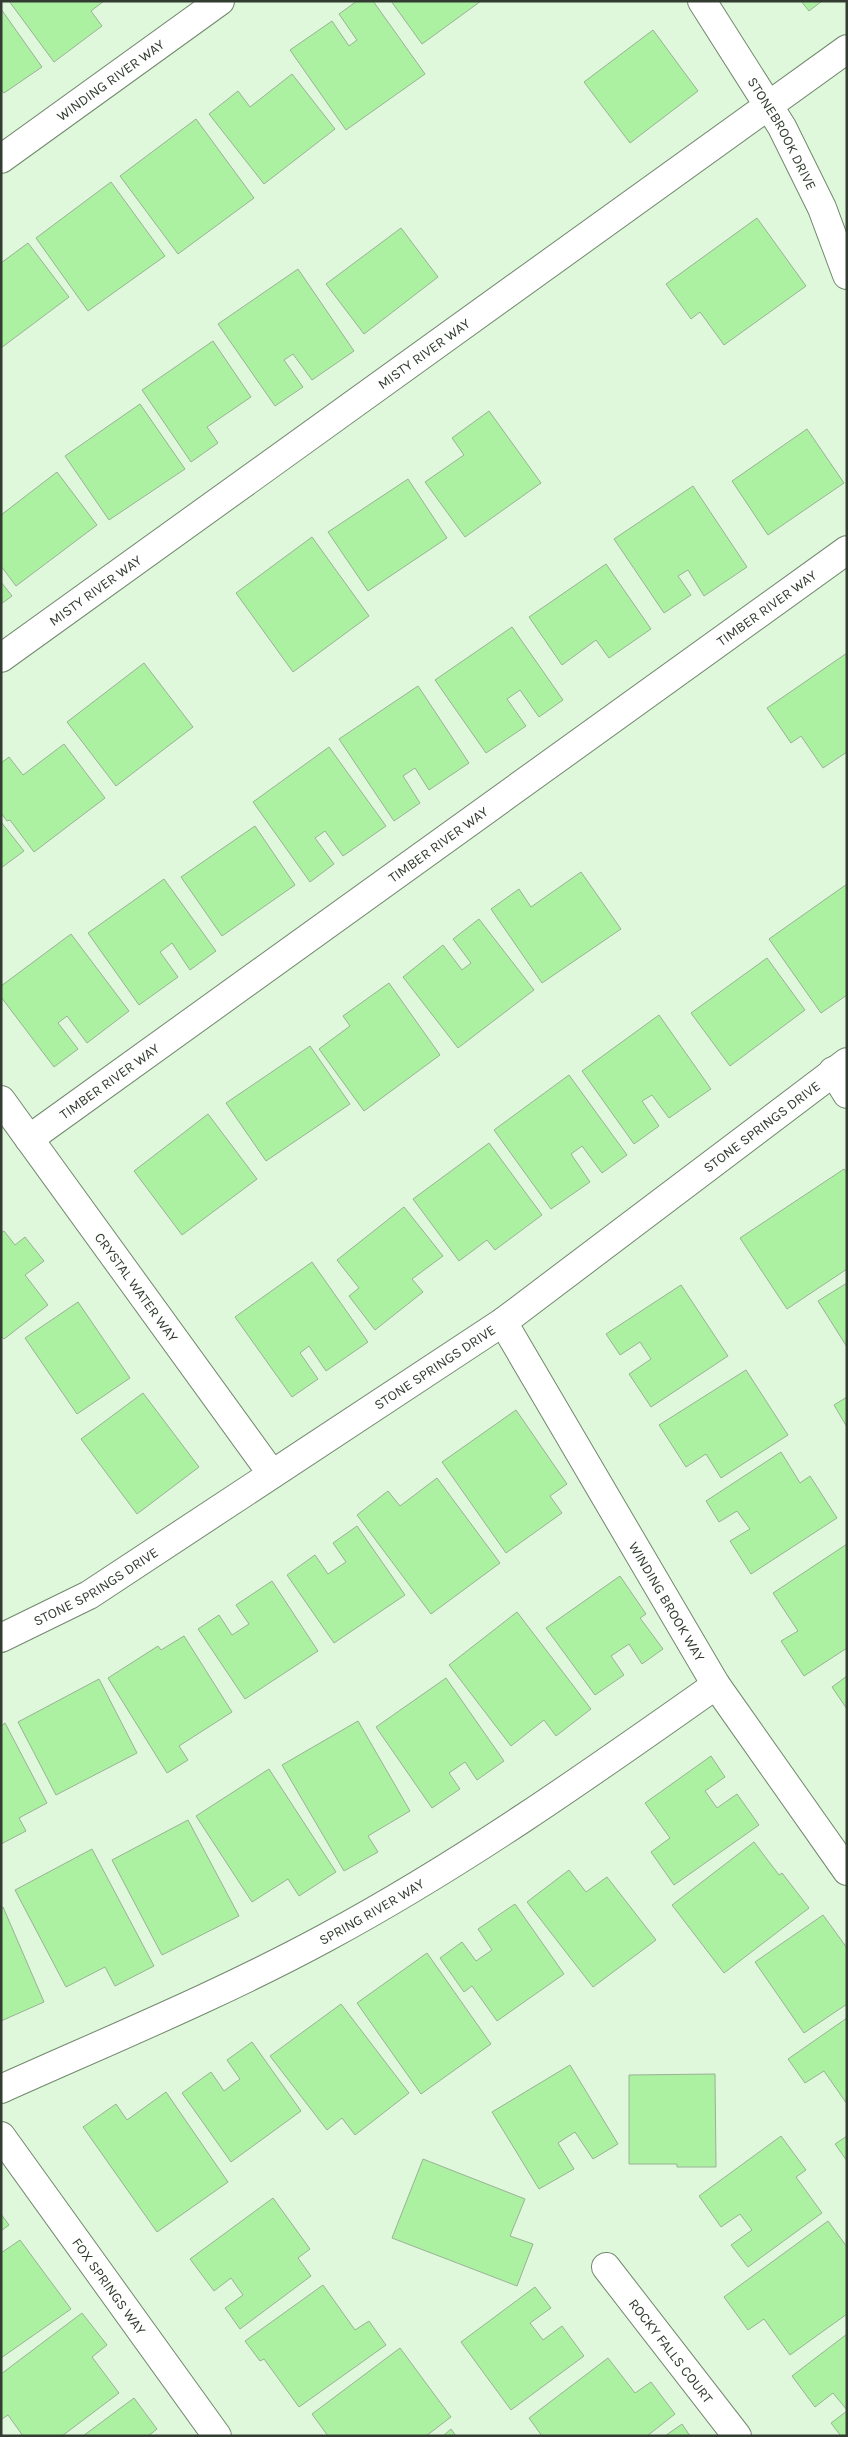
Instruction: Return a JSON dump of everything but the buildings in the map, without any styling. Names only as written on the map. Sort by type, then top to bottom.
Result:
[{"type":"street","name":"WINDING RIVER WAY","points":[[1,159],[220,1]]},
{"type":"street","name":"STONEBROOK DRIVE","points":[[702,1],[769,106],[822,208],[847,275]]},
{"type":"street","name":"MISTY RIVER WAY","points":[[1,658],[847,50]]},
{"type":"street","name":"TIMBER RIVER WAY","points":[[29,1138],[847,550]]},
{"type":"street","name":"STONE SPRINGS DRIVE","points":[[1,1638],[89,1595],[180,1537],[503,1322],[842,1076]]},
{"type":"street","name":"CRYSTAL WATER WAY","points":[[1,1100],[272,1474]]},
{"type":"street","name":"WINDING BROOK WAY","points":[[503,1322],[716,1685],[847,1871]]},
{"type":"street","name":"SPRING RIVER WAY","points":[[1,2089],[213,1995],[327,1938],[437,1874],[545,1806],[716,1685]]},
{"type":"street","name":"FOX SPRINGS WAY","points":[[1,2136],[217,2436]]},
{"type":"street","name":"ROCKY FALLS COURT","points":[[606,2267],[737,2436]]}]
